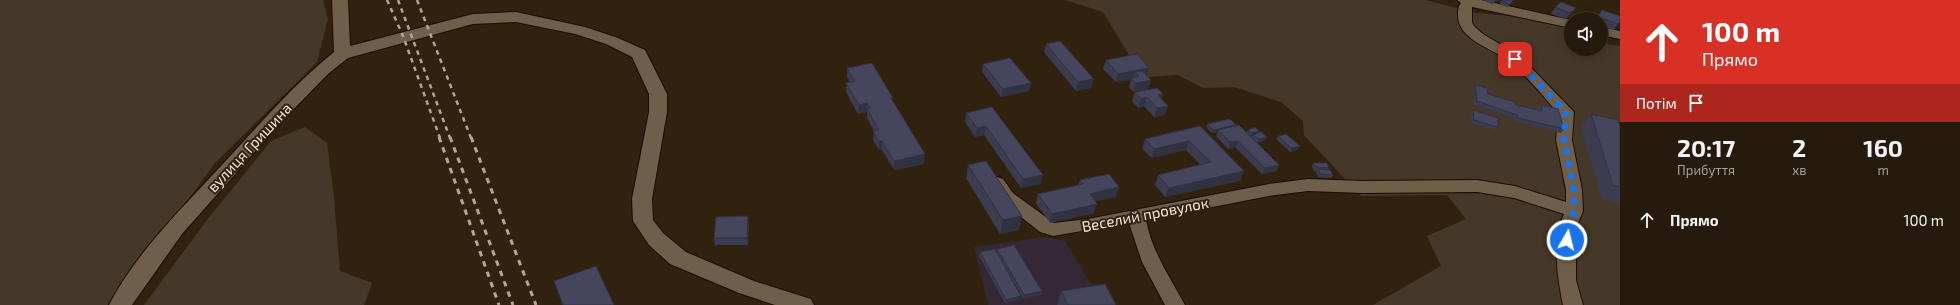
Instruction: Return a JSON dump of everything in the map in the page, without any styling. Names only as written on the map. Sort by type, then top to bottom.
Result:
[{"type":"street","points":[[340,0],[342,54]]},
{"type":"street","points":[[1564,22],[1468,1],[1465,8],[1465,22],[1468,28],[1478,37],[1515,59],[1561,105],[1566,112],[1564,140],[1574,190],[1574,212],[1567,228],[1567,280],[1573,305]]},
{"type":"street","name":"вулиця Гришина","points":[[120,305],[133,284],[175,229],[212,186],[322,70],[342,54],[412,34],[473,19],[516,17],[579,30],[612,41],[639,54],[658,94],[654,139],[642,199],[643,221],[656,239],[678,258],[747,287],[803,305]]},
{"type":"street","points":[[1608,32],[1620,35]]},
{"type":"street","name":"Веселий провулок","points":[[990,171],[1007,197],[1046,227],[1053,230],[1088,225],[1269,190],[1308,185],[1363,187],[1477,186],[1515,192],[1574,212]]},
{"type":"street","points":[[1136,215],[1139,232],[1148,256],[1175,305]]},
{"type":"shaded area","points":[[0,0],[323,0],[328,19],[317,62],[215,163],[112,305],[0,305]]},
{"type":"shaded area","points":[[1065,0],[1426,0],[1476,13],[1522,17],[1564,26],[1564,56],[1608,56],[1608,44],[1620,46],[1620,305],[1373,305],[1441,266],[1427,236],[1466,219],[1447,195],[1361,196],[1304,135],[1303,121],[1281,102],[1234,87],[1203,88],[1178,75],[1146,77],[1134,63],[1103,12]]},
{"type":"shaded area","points":[[305,127],[327,143],[334,197],[340,271],[372,283],[364,305],[144,305],[207,220],[271,141]]},
{"type":"shaded area","points":[[1044,237],[1065,241],[1104,305],[988,305],[974,247]]},
{"type":"building","points":[[1501,0],[1512,0],[1513,1],[1509,4]]},
{"type":"building","points":[[1561,2],[1576,8],[1571,12],[1568,12],[1555,7]]},
{"type":"building","points":[[1608,12],[1620,16],[1620,21],[1618,24],[1608,21]]},
{"type":"building","points":[[1060,41],[1094,79],[1078,82],[1046,44]]},
{"type":"building","points":[[1137,54],[1149,68],[1118,74],[1106,60]]},
{"type":"building","points":[[1010,58],[1031,83],[1003,89],[983,64]]},
{"type":"building","points":[[872,63],[925,154],[894,161],[882,141],[879,141],[873,131],[879,130],[867,109],[870,108],[867,103],[859,105],[846,83],[855,81],[847,68]]},
{"type":"building","points":[[1142,71],[1151,80],[1136,83],[1131,78],[1139,76],[1135,72]]},
{"type":"building","points":[[1475,85],[1487,88],[1488,94],[1515,102],[1516,105],[1542,111],[1541,105],[1558,109],[1564,129],[1518,118],[1517,115],[1477,101]]},
{"type":"building","points":[[1157,88],[1163,94],[1158,95],[1168,106],[1157,108],[1147,97],[1141,99],[1135,92]]},
{"type":"building","points":[[992,107],[1043,175],[1023,179],[986,126],[977,128],[966,113]]},
{"type":"building","points":[[1473,110],[1498,118],[1498,127],[1474,120]]},
{"type":"building","points":[[1591,114],[1618,120],[1620,126],[1620,187],[1613,185]]},
{"type":"building","points":[[1230,119],[1236,125],[1213,130],[1207,124]]},
{"type":"building","points":[[1239,125],[1279,165],[1265,168],[1238,141],[1230,142],[1218,130]]},
{"type":"building","points":[[1200,126],[1244,171],[1169,188],[1158,175],[1211,162],[1189,141],[1154,149],[1145,139]]},
{"type":"building","points":[[1255,127],[1259,131],[1252,133],[1248,130]]},
{"type":"building","points":[[1261,132],[1267,137],[1259,139],[1253,135]]},
{"type":"building","points":[[1286,134],[1300,146],[1291,148],[1278,136]]},
{"type":"building","points":[[986,161],[1022,216],[1003,220],[968,165]]},
{"type":"building","points":[[1313,163],[1327,163],[1329,168],[1316,167]]},
{"type":"building","points":[[1318,169],[1330,170],[1333,175],[1320,174]]},
{"type":"building","points":[[1109,174],[1119,187],[1090,194],[1097,204],[1052,214],[1038,194],[1083,184],[1080,180]]},
{"type":"building","points":[[748,216],[747,238],[714,238],[716,217]]},
{"type":"building","points":[[1014,245],[1042,291],[1024,295],[997,249]]},
{"type":"building","points":[[995,249],[1021,296],[1006,300],[980,252]]},
{"type":"building","points":[[596,266],[614,305],[563,305],[554,281]]},
{"type":"building","points":[[1105,284],[1116,305],[1068,305],[1061,291]]},
{"type":"railway","points":[[387,0],[403,36],[440,138]]},
{"type":"railway","points":[[398,0],[450,138]]},
{"type":"railway","points":[[417,0],[471,138]]},
{"type":"railway","points":[[439,137],[499,305]]},
{"type":"railway","points":[[450,137],[513,305]]},
{"type":"railway","points":[[471,137],[536,305]]},
{"type":"route","points":[[1515,59],[1549,92],[1566,112],[1566,130],[1564,140],[1574,190],[1574,212],[1567,228],[1567,240]]}]
